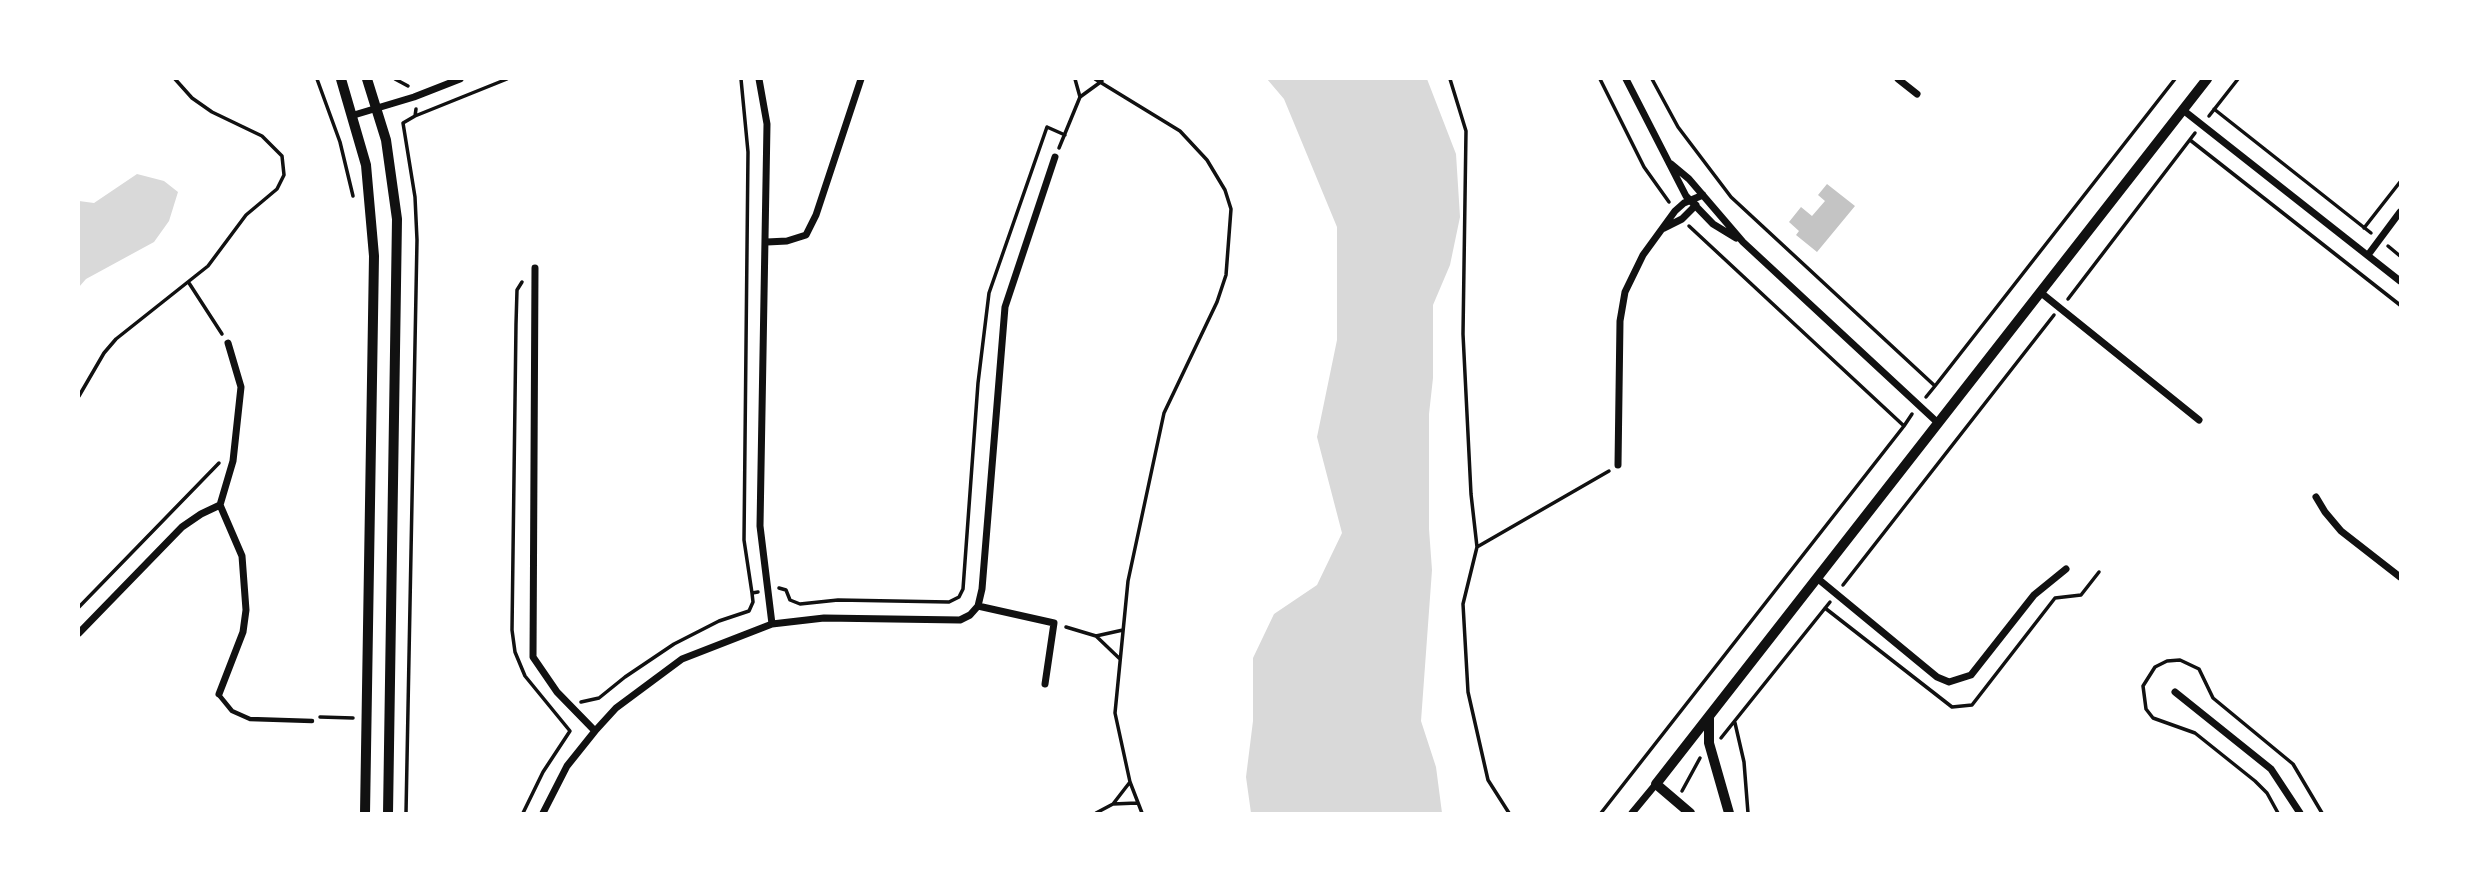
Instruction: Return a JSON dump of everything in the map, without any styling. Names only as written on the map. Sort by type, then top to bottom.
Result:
[{"type":"street","points":[[341,79],[354,115],[366,165],[374,257],[365,813]]},
{"type":"street","points":[[367,79],[393,175],[398,266],[388,813]]},
{"type":"street","points":[[354,115],[414,97],[460,79]]},
{"type":"street","points":[[759,79],[767,124],[760,526],[762,563],[770,589],[772,624]]},
{"type":"street","points":[[767,242],[787,241],[806,234],[816,215],[861,79]]},
{"type":"street","points":[[1626,79],[1693,203],[1713,224],[1742,242]]},
{"type":"street","points":[[1898,79],[1917,94]]},
{"type":"street","points":[[1632,813],[2207,79]]},
{"type":"street","points":[[2183,110],[2400,281]]},
{"type":"street","points":[[543,813],[568,766],[595,731],[616,708],[682,659],[772,624],[824,618],[960,620],[970,615],[978,606],[982,589],[1005,307],[1055,157]]},
{"type":"street","points":[[1671,164],[1703,195],[1742,242],[1938,424]]},
{"type":"street","points":[[1618,465],[1622,305],[1636,267],[1675,211],[1703,195]]},
{"type":"street","points":[[2368,255],[2400,212]]},
{"type":"street","points":[[536,268],[533,657],[557,692],[595,731]]},
{"type":"street","points":[[2040,292],[2199,420]]},
{"type":"street","points":[[219,694],[243,632],[246,610],[242,556],[220,505],[229,482],[241,387],[228,343]]},
{"type":"street","points":[[2316,497],[2341,531],[2400,577]]},
{"type":"street","points":[[79,633],[182,527],[201,513],[220,505]]},
{"type":"street","points":[[1817,578],[1937,677],[1949,682],[1971,675],[2034,595],[2066,569]]},
{"type":"street","points":[[978,606],[1054,623],[1045,684]]},
{"type":"street","points":[[2175,692],[2271,769],[2300,813]]},
{"type":"street","points":[[1709,716],[1710,747],[1729,813]]},
{"type":"street","points":[[1656,784],[1690,813]]},
{"type":"lane","points":[[219,694],[232,711],[250,719],[312,721]]},
{"type":"path","points":[[79,396],[104,352],[116,339],[208,266],[246,215],[277,189],[285,176],[282,156],[268,141],[212,112],[192,98],[175,79]]},
{"type":"path","points":[[317,79],[340,142],[354,201]]},
{"type":"path","points":[[395,79],[407,84],[414,97],[415,116]]},
{"type":"path","points":[[407,813],[417,240],[415,197],[403,123],[507,79]]},
{"type":"path","points":[[566,723],[573,709],[583,701],[599,698],[674,644],[719,621],[749,611],[753,602],[744,540],[748,152],[741,79]]},
{"type":"path","points":[[1075,79],[1080,97]]},
{"type":"path","points":[[1095,79],[1180,131],[1207,160],[1226,190],[1231,209],[1226,275],[1217,302],[1164,413],[1149,469],[1128,581],[1115,713],[1130,782],[1142,813]]},
{"type":"path","points":[[1450,79],[1466,131],[1463,334],[1471,494],[1478,547],[1463,604],[1468,692],[1489,780],[1509,813]]},
{"type":"path","points":[[1935,386],[2175,79]]},
{"type":"path","points":[[1676,800],[1687,784],[1694,766],[1735,723],[2238,79]]},
{"type":"path","points":[[1055,157],[1080,97],[1102,81]]},
{"type":"path","points":[[2214,109],[2400,256]]},
{"type":"path","points":[[752,593],[782,588],[790,600],[800,604],[838,600],[949,601],[959,597],[963,589],[978,383],[989,293],[1047,127],[1065,135]]},
{"type":"path","points":[[2190,140],[2400,305]]},
{"type":"path","points":[[2364,228],[2400,182]]},
{"type":"path","points":[[2395,251],[2400,244]]},
{"type":"path","points":[[189,283],[228,343]]},
{"type":"path","points":[[1601,813],[1904,426]]},
{"type":"path","points":[[79,607],[235,447]]},
{"type":"path","points":[[1478,547],[1618,465]]},
{"type":"path","points":[[1825,608],[1952,707],[1972,705],[2055,598],[2081,596],[2099,572]]},
{"type":"path","points":[[1054,623],[1096,636],[1120,659]]},
{"type":"path","points":[[1096,636],[1124,630]]},
{"type":"path","points":[[353,705],[353,731]]},
{"type":"path","points":[[312,721],[317,717],[353,718]]},
{"type":"path","points":[[1735,723],[1744,762],[1748,813]]},
{"type":"path","points":[[1096,813],[1113,804],[1130,782]]},
{"type":"path","points":[[1113,804],[1137,803]]},
{"type":"shaded area","points":[[1267,79],[1427,79],[1456,154],[1460,217],[1450,265],[1433,305],[1433,378],[1429,414],[1429,529],[1432,570],[1421,721],[1436,767],[1442,813],[1251,813],[1246,777],[1253,721],[1253,658],[1274,614],[1317,585],[1342,533],[1317,437],[1337,340],[1337,227],[1284,99]]},
{"type":"shaded area","points":[[137,174],[164,181],[178,192],[169,221],[154,242],[86,279],[79,287],[79,201],[94,203]]},
{"type":"building","points":[[1827,184],[1855,206],[1817,252],[1796,235],[1799,231],[1789,222],[1801,207],[1812,216],[1825,201],[1818,195]]}]
